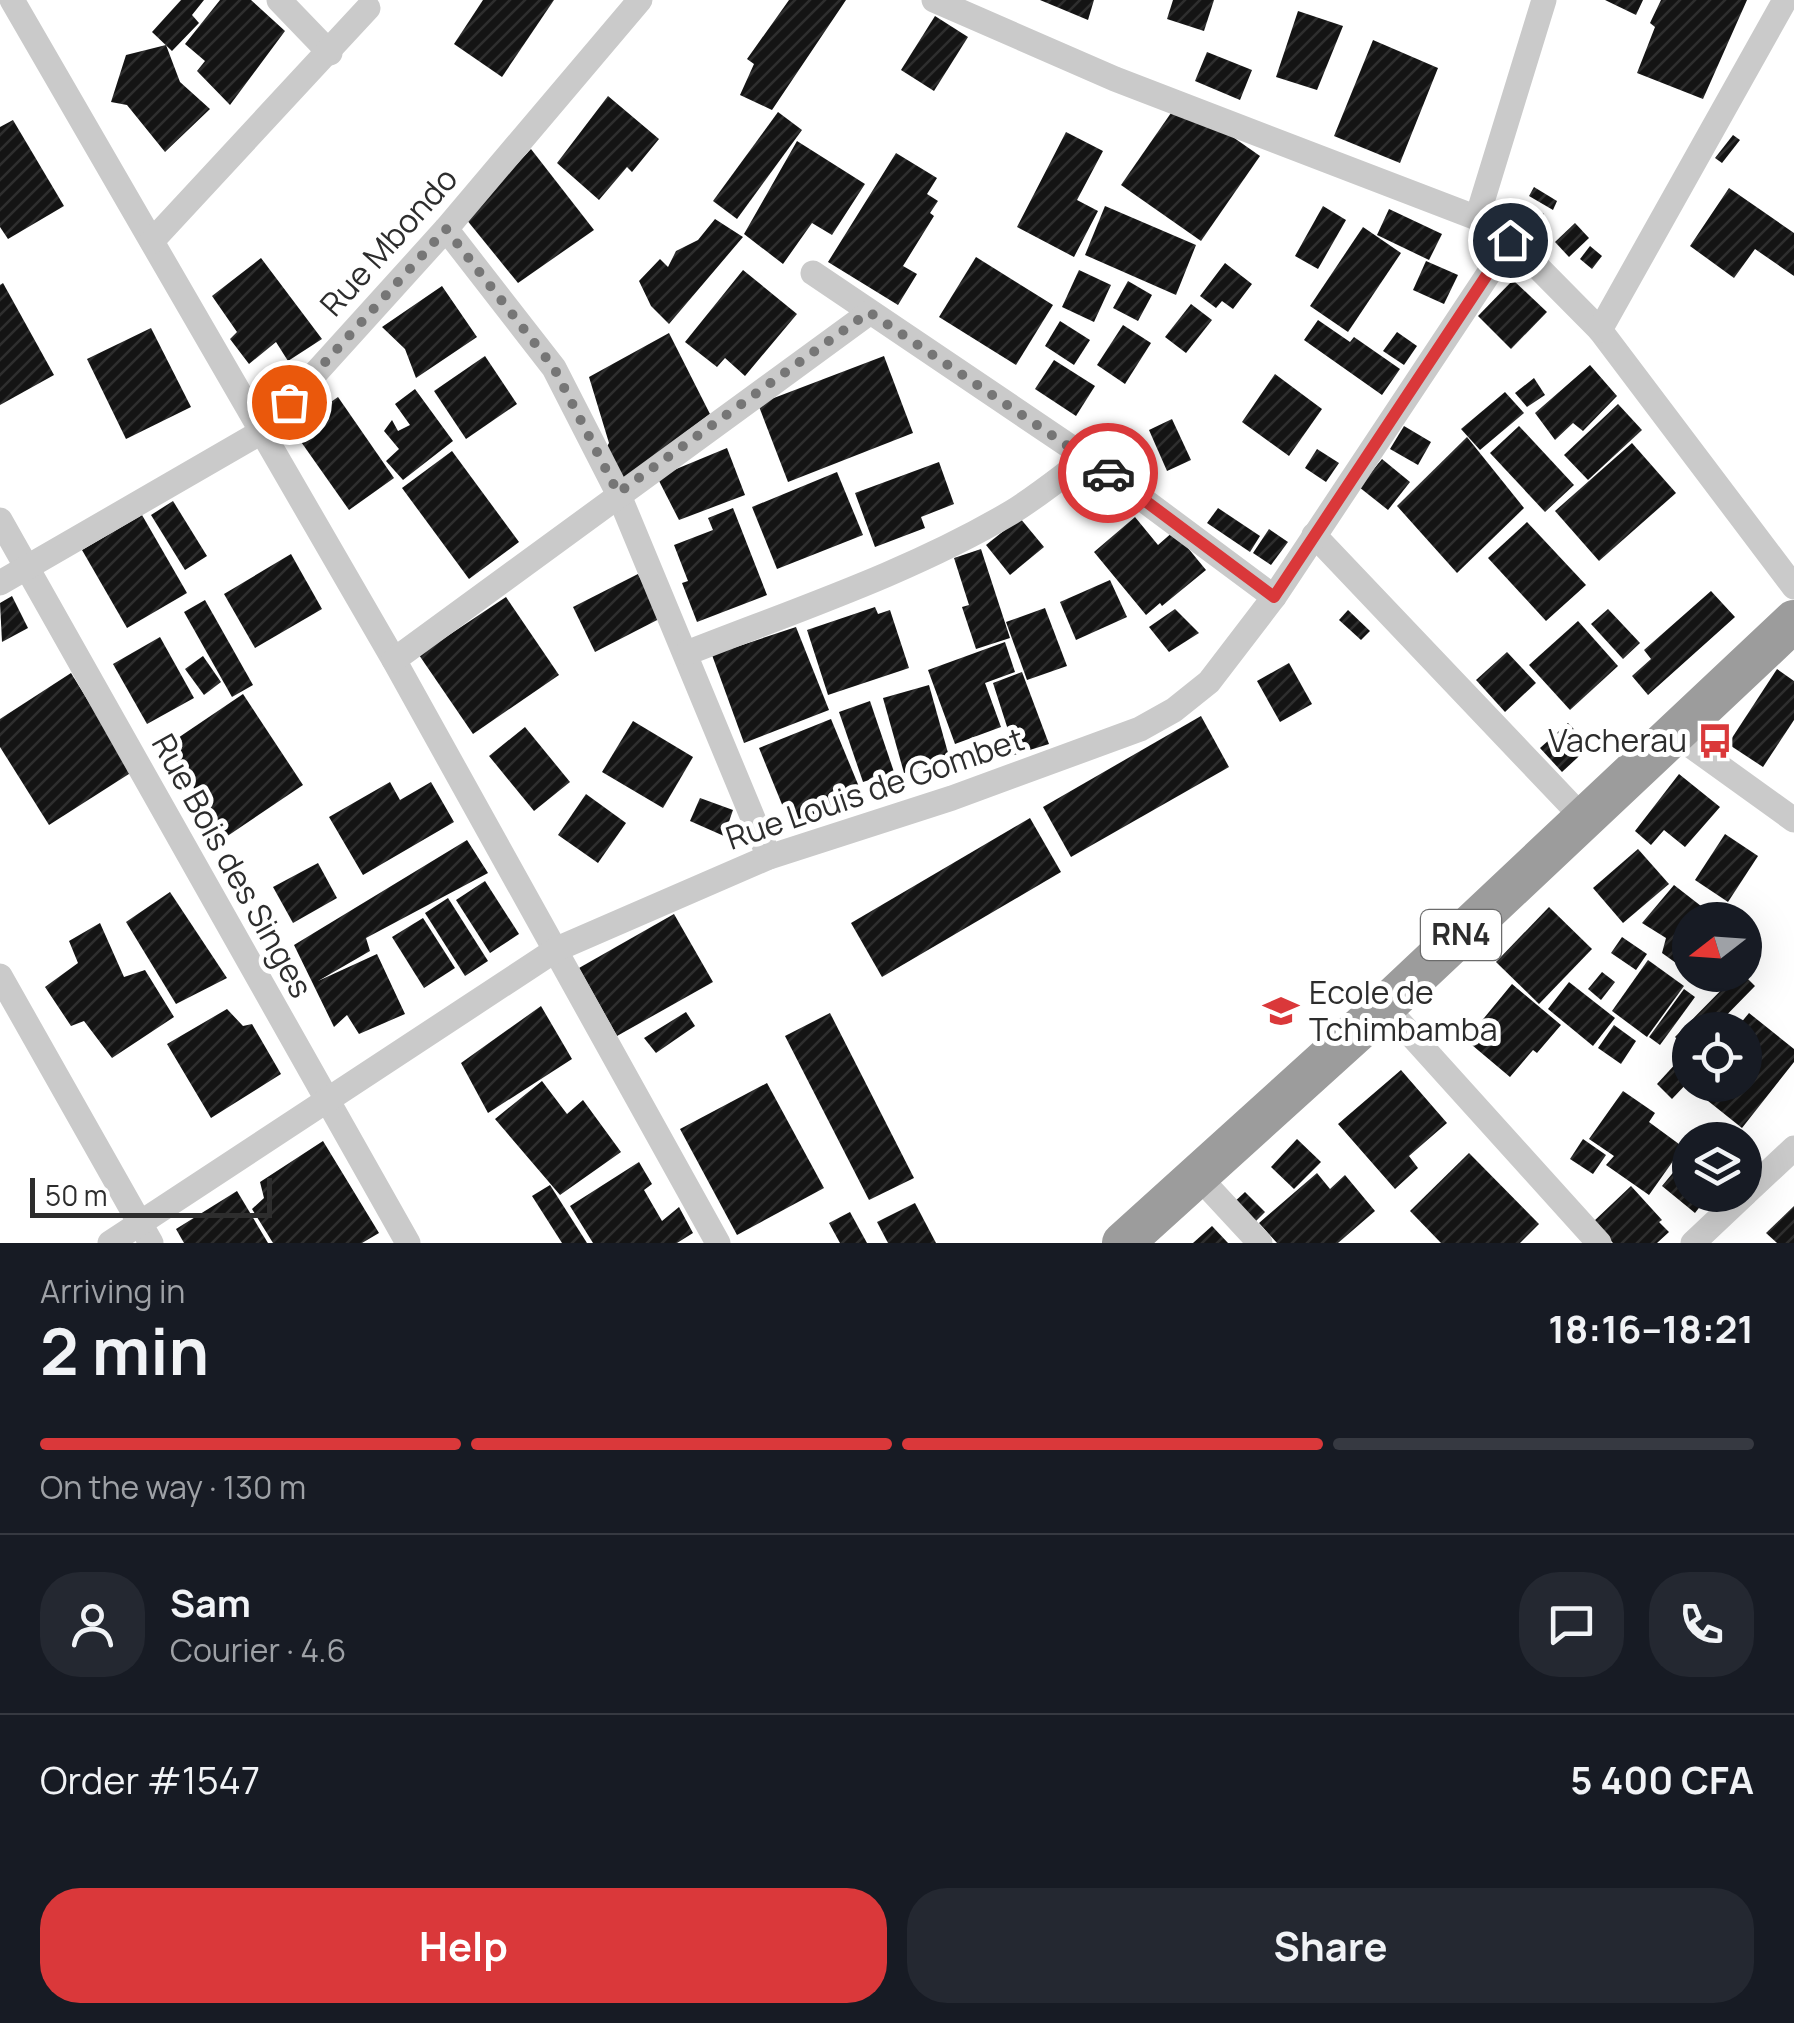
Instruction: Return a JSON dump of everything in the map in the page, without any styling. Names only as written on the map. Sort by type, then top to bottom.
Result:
[{"type":"highway","name":"RN4","points":[[1123,1243],[1585,820],[1794,621]]},
{"type":"street","points":[[12,0],[394,660],[718,1243]]},
{"type":"street","points":[[279,0],[330,52]]},
{"type":"street","name":"Rue Mbondo","points":[[0,583],[263,430],[446,229],[640,0]]},
{"type":"street","points":[[934,0],[1115,79],[1477,218],[1510,240],[1600,330],[1794,587]]},
{"type":"street","points":[[1477,218],[1544,0]]},
{"type":"street","points":[[1600,330],[1785,0]]},
{"type":"street","points":[[152,241],[368,8]]},
{"type":"street","points":[[446,229],[554,368],[618,493],[769,856]]},
{"type":"street","name":"Rue Louis de Gombet","points":[[110,1243],[145,1233],[324,1099],[557,948],[769,856],[952,798],[1140,729],[1174,710],[1209,682],[1274,597],[1510,240]]},
{"type":"street","points":[[814,274],[1087,458],[1274,597]]},
{"type":"street","points":[[394,660],[869,312]]},
{"type":"street","points":[[687,652],[852,588],[970,535],[1017,509],[1087,458]]},
{"type":"street","name":"Rue Bois des Singes","points":[[0,520],[408,1243]]},
{"type":"street","points":[[1314,535],[1585,820]]},
{"type":"street","points":[[1676,734],[1794,820]]},
{"type":"street","points":[[0,976],[145,1233]]},
{"type":"street","points":[[1384,1006],[1599,1243]]},
{"type":"street","points":[[1762,1179],[1794,1148]]},
{"type":"street","points":[[1196,1174],[1260,1243]]},
{"type":"street","points":[[1694,1243],[1727,1212]]},
{"type":"building","points":[[181,0],[204,0],[192,15],[199,23],[172,51],[152,32]]},
{"type":"building","points":[[220,0],[251,0],[285,31],[230,105],[197,71],[205,61],[185,44]]},
{"type":"building","points":[[483,0],[554,0],[502,77],[454,44]]},
{"type":"building","points":[[789,0],[846,0],[772,110],[740,95],[754,64],[747,59]]},
{"type":"building","points":[[1040,0],[1094,0],[1088,20]]},
{"type":"building","points":[[1173,0],[1214,0],[1204,31],[1167,19]]},
{"type":"building","points":[[1605,0],[1643,0],[1636,15]]},
{"type":"building","points":[[1661,0],[1747,0],[1703,99],[1637,73],[1655,27],[1650,23]]},
{"type":"building","points":[[1298,11],[1343,26],[1317,90],[1276,77]]},
{"type":"building","points":[[935,16],[968,37],[934,91],[901,70]]},
{"type":"building","points":[[1373,40],[1438,68],[1400,163],[1334,136]]},
{"type":"building","points":[[166,45],[180,82],[210,109],[165,152],[127,105],[111,102],[126,55]]},
{"type":"building","points":[[1207,52],[1252,70],[1240,100],[1195,81]]},
{"type":"building","points":[[608,96],[659,139],[632,172],[627,167],[599,200],[557,163]]},
{"type":"building","points":[[1180,100],[1260,156],[1201,241],[1121,185]]},
{"type":"building","points":[[778,112],[802,130],[737,219],[713,201]]},
{"type":"building","points":[[13,120],[64,206],[8,239],[0,227],[0,127]]},
{"type":"building","points":[[1066,132],[1103,151],[1077,200],[1098,211],[1074,257],[1017,227]]},
{"type":"building","points":[[1733,135],[1740,140],[1722,163],[1715,158]]},
{"type":"building","points":[[797,141],[865,184],[832,235],[812,223],[783,264],[744,234]]},
{"type":"building","points":[[531,149],[594,230],[518,283],[466,219]]},
{"type":"building","points":[[896,153],[937,178],[927,194],[938,201],[930,213],[934,216],[903,266],[917,274],[898,305],[828,262]]},
{"type":"building","points":[[1534,187],[1557,201],[1553,210],[1529,196]]},
{"type":"building","points":[[1729,188],[1794,233],[1794,276],[1755,249],[1734,278],[1690,246]]},
{"type":"building","points":[[1521,200],[1544,214],[1535,228],[1512,214]]},
{"type":"building","points":[[1105,206],[1196,245],[1176,295],[1085,255]]},
{"type":"building","points":[[1323,206],[1346,220],[1318,269],[1295,256]]},
{"type":"building","points":[[1389,209],[1442,234],[1429,260],[1377,235]]},
{"type":"building","points":[[715,219],[743,237],[669,324],[651,306],[639,281],[660,259],[668,267],[676,251],[698,240]]},
{"type":"building","points":[[1575,223],[1589,238],[1569,257],[1555,242]]},
{"type":"building","points":[[1363,227],[1401,253],[1348,332],[1310,306]]},
{"type":"building","points":[[1590,246],[1602,256],[1592,269],[1580,259]]},
{"type":"building","points":[[976,257],[1053,305],[1016,365],[939,317]]},
{"type":"building","points":[[261,258],[322,339],[288,361],[276,342],[249,364],[230,339],[237,332],[212,296]]},
{"type":"building","points":[[1426,261],[1458,275],[1444,304],[1413,290]]},
{"type":"building","points":[[1225,263],[1252,284],[1233,309],[1222,301],[1216,308],[1200,296]]},
{"type":"building","points":[[743,270],[797,314],[745,376],[725,358],[717,367],[685,342]]},
{"type":"building","points":[[1079,270],[1111,285],[1094,322],[1062,307]]},
{"type":"building","points":[[1513,280],[1547,312],[1511,349],[1478,316]]},
{"type":"building","points":[[1128,281],[1152,295],[1138,321],[1113,308]]},
{"type":"building","points":[[3,283],[54,375],[0,405],[0,285]]},
{"type":"building","points":[[442,286],[477,337],[416,378],[405,349],[382,327]]},
{"type":"building","points":[[1191,304],[1212,320],[1186,353],[1165,337]]},
{"type":"building","points":[[1318,320],[1350,342],[1354,337],[1400,369],[1382,395],[1304,340]]},
{"type":"building","points":[[1060,321],[1090,340],[1074,365],[1045,346]]},
{"type":"building","points":[[1123,325],[1151,343],[1125,384],[1097,365]]},
{"type":"building","points":[[151,328],[191,407],[126,439],[87,359]]},
{"type":"building","points":[[1397,332],[1417,346],[1404,365],[1383,351]]},
{"type":"building","points":[[669,333],[710,414],[622,480],[605,450],[609,443],[589,377]]},
{"type":"building","points":[[485,356],[517,404],[466,439],[434,391]]},
{"type":"building","points":[[884,356],[913,433],[788,482],[758,404]]},
{"type":"building","points":[[1054,360],[1095,386],[1076,416],[1035,389]]},
{"type":"building","points":[[1590,365],[1617,396],[1583,431],[1573,423],[1555,440],[1535,413]]},
{"type":"building","points":[[1275,374],[1322,409],[1289,456],[1242,422]]},
{"type":"building","points":[[1534,378],[1545,395],[1527,407],[1515,393]]},
{"type":"building","points":[[415,389],[453,441],[403,480],[386,461],[399,449],[384,431],[392,420],[398,431],[410,425],[395,404]]},
{"type":"building","points":[[1505,392],[1524,413],[1480,450],[1461,429]]},
{"type":"building","points":[[338,397],[394,478],[349,510],[292,429]]},
{"type":"building","points":[[1618,404],[1642,430],[1588,480],[1564,455]]},
{"type":"building","points":[[1172,419],[1191,460],[1167,471],[1149,430]]},
{"type":"building","points":[[1404,426],[1431,442],[1418,465],[1390,449]]},
{"type":"building","points":[[1519,426],[1574,485],[1545,512],[1490,453]]},
{"type":"building","points":[[1467,437],[1524,508],[1457,573],[1397,506]]},
{"type":"building","points":[[1632,443],[1676,493],[1599,561],[1555,511]]},
{"type":"building","points":[[727,448],[745,495],[679,520],[657,477]]},
{"type":"building","points":[[1317,449],[1339,463],[1326,482],[1305,468]]},
{"type":"building","points":[[452,451],[519,542],[469,579],[402,488]]},
{"type":"building","points":[[1382,459],[1410,482],[1388,510],[1359,487]]},
{"type":"building","points":[[939,462],[954,504],[921,517],[925,528],[875,547],[855,493]]},
{"type":"building","points":[[837,472],[863,535],[777,569],[752,507]]},
{"type":"building","points":[[173,501],[207,556],[185,570],[151,515]]},
{"type":"building","points":[[733,508],[767,595],[697,622],[682,583],[688,581],[674,545],[713,530],[708,518]]},
{"type":"building","points":[[1218,508],[1260,536],[1250,552],[1207,523]]},
{"type":"building","points":[[142,515],[187,593],[127,628],[82,550]]},
{"type":"building","points":[[1135,517],[1158,545],[1174,531],[1206,570],[1146,615],[1094,552]]},
{"type":"building","points":[[1020,518],[1044,547],[1010,575],[986,545]]},
{"type":"building","points":[[1527,522],[1586,585],[1546,621],[1488,558]]},
{"type":"building","points":[[1269,529],[1288,542],[1271,565],[1253,553]]},
{"type":"building","points":[[981,549],[1010,638],[976,649],[962,607],[969,605],[954,558]]},
{"type":"building","points":[[291,554],[322,609],[255,648],[224,594]]},
{"type":"building","points":[[638,574],[661,618],[595,652],[573,607]]},
{"type":"building","points":[[1110,580],[1127,617],[1076,640],[1060,602]]},
{"type":"building","points":[[1711,591],[1735,617],[1648,695],[1632,676],[1651,659],[1644,650]]},
{"type":"building","points":[[12,596],[28,628],[2,642],[0,603]]},
{"type":"building","points":[[506,597],[559,675],[473,734],[419,655]]},
{"type":"building","points":[[205,600],[253,685],[232,697],[184,612]]},
{"type":"building","points":[[875,607],[878,614],[890,610],[909,668],[828,695],[807,630]]},
{"type":"building","points":[[1045,608],[1067,666],[1027,680],[1006,622]]},
{"type":"building","points":[[1175,609],[1199,633],[1169,652],[1149,627]]},
{"type":"building","points":[[1608,609],[1640,643],[1623,659],[1591,624]]},
{"type":"building","points":[[1348,610],[1370,631],[1361,640],[1339,620]]},
{"type":"building","points":[[1578,621],[1618,666],[1570,710],[1529,665]]},
{"type":"building","points":[[796,627],[829,710],[744,743],[712,655]]},
{"type":"building","points":[[160,637],[194,698],[147,724],[113,664]]},
{"type":"building","points":[[1005,642],[1015,672],[985,683],[1001,727],[955,744],[928,670]]},
{"type":"building","points":[[1507,652],[1536,683],[1505,712],[1476,680]]},
{"type":"building","points":[[203,656],[221,682],[204,695],[185,669]]},
{"type":"building","points":[[1289,663],[1312,704],[1280,722],[1257,681]]},
{"type":"building","points":[[1777,669],[1794,681],[1794,720],[1763,767],[1728,744]]},
{"type":"building","points":[[1022,672],[1049,744],[998,760],[993,741],[1010,736],[993,683]]},
{"type":"building","points":[[71,673],[132,772],[49,825],[0,747],[0,719]]},
{"type":"building","points":[[929,685],[950,760],[904,773],[883,698]]},
{"type":"building","points":[[243,694],[303,785],[226,837],[166,746]]},
{"type":"building","points":[[870,701],[894,772],[863,782],[839,712]]},
{"type":"building","points":[[1201,716],[1229,767],[1071,857],[1043,807]]},
{"type":"building","points":[[831,719],[862,794],[790,824],[759,748]]},
{"type":"building","points":[[633,721],[693,757],[663,808],[602,772]]},
{"type":"building","points":[[1568,723],[1590,746],[1562,772],[1540,748]]},
{"type":"building","points":[[525,727],[570,782],[534,811],[489,756]]},
{"type":"building","points":[[1679,774],[1720,807],[1685,847],[1664,830],[1651,845],[1635,831]]},
{"type":"building","points":[[390,782],[400,800],[431,782],[454,822],[363,875],[329,817]]},
{"type":"building","points":[[586,794],[626,823],[598,863],[558,835]]},
{"type":"building","points":[[700,798],[733,810],[724,836],[690,821]]},
{"type":"building","points":[[1030,818],[1061,872],[882,977],[851,923]]},
{"type":"building","points":[[1725,834],[1758,856],[1728,902],[1695,880]]},
{"type":"building","points":[[467,840],[488,873],[366,938],[370,951],[318,981],[377,954],[405,1014],[359,1034],[347,1015],[334,1027],[294,945]]},
{"type":"building","points":[[1638,849],[1669,884],[1623,923],[1593,888]]},
{"type":"building","points":[[318,863],[337,898],[293,923],[273,887]]},
{"type":"building","points":[[485,881],[519,934],[490,953],[456,900]]},
{"type":"building","points":[[1674,885],[1696,902],[1672,902],[1672,960],[1662,953],[1666,938],[1642,923]]},
{"type":"building","points":[[170,892],[227,978],[176,1004],[126,922]]},
{"type":"building","points":[[448,898],[488,961],[465,976],[425,913]]},
{"type":"building","points":[[1549,907],[1592,949],[1539,1004],[1496,962]]},
{"type":"building","points":[[674,914],[713,982],[617,1036],[579,968]]},
{"type":"building","points":[[423,918],[455,968],[424,988],[392,937]]},
{"type":"building","points":[[100,923],[124,977],[145,970],[174,1017],[112,1058],[84,1021],[71,1026],[45,987],[78,963],[69,941]]},
{"type":"building","points":[[1622,937],[1647,954],[1636,970],[1611,953]]},
{"type":"building","points":[[1648,960],[1672,977],[1672,992],[1680,992],[1647,1037],[1612,1011]]},
{"type":"building","points":[[1602,972],[1615,982],[1601,1000],[1588,989]]},
{"type":"building","points":[[1569,982],[1615,1018],[1593,1046],[1548,1009]]},
{"type":"building","points":[[1512,984],[1561,1025],[1510,1077],[1466,1040]]},
{"type":"building","points":[[1682,992],[1695,997],[1684,1012],[1672,1012],[1672,1029],[1660,1045],[1649,1037]]},
{"type":"building","points":[[1719,992],[1749,992],[1730,1012],[1700,1012]]},
{"type":"building","points":[[541,1006],[572,1059],[488,1113],[461,1063]]},
{"type":"building","points":[[227,1009],[243,1026],[252,1024],[281,1074],[211,1118],[167,1044]]},
{"type":"building","points":[[686,1012],[695,1026],[656,1053],[644,1038]]},
{"type":"building","points":[[830,1013],[914,1178],[869,1200],[785,1036]]},
{"type":"building","points":[[1762,1023],[1794,1049],[1794,1062],[1747,1122],[1734,1122],[1709,1102],[1762,1102]]},
{"type":"building","points":[[1614,1025],[1636,1041],[1621,1064],[1598,1048]]},
{"type":"building","points":[[1672,1068],[1672,1099],[1657,1084]]},
{"type":"building","points":[[1401,1070],[1447,1123],[1409,1156],[1418,1168],[1395,1189],[1338,1124]]},
{"type":"building","points":[[542,1081],[567,1114],[583,1100],[621,1152],[560,1195],[495,1119]]},
{"type":"building","points":[[767,1083],[824,1188],[737,1235],[680,1129]]},
{"type":"building","points":[[1623,1091],[1655,1113],[1649,1122],[1672,1139],[1672,1163],[1649,1195],[1606,1165],[1614,1156],[1589,1139]]},
{"type":"building","points":[[1297,1139],[1321,1162],[1294,1189],[1271,1167]]},
{"type":"building","points":[[1583,1139],[1606,1155],[1593,1174],[1570,1159]]},
{"type":"building","points":[[323,1141],[379,1233],[362,1243],[273,1243],[252,1209],[264,1198],[260,1182]]},
{"type":"building","points":[[1469,1153],[1539,1224],[1520,1243],[1441,1243],[1410,1211]]},
{"type":"building","points":[[639,1162],[652,1184],[644,1190],[662,1221],[679,1207],[693,1233],[677,1243],[593,1243],[570,1206]]},
{"type":"building","points":[[1317,1173],[1330,1189],[1345,1175],[1375,1211],[1338,1243],[1277,1243],[1259,1223]]},
{"type":"building","points":[[1672,1174],[1672,1194],[1662,1186]]},
{"type":"building","points":[[550,1185],[587,1243],[562,1243],[532,1196]]},
{"type":"building","points":[[1631,1186],[1669,1232],[1657,1243],[1613,1243],[1593,1222]]},
{"type":"building","points":[[237,1191],[268,1243],[184,1243],[176,1229]]},
{"type":"building","points":[[1245,1192],[1265,1212],[1251,1226],[1231,1205]]},
{"type":"building","points":[[915,1203],[936,1243],[888,1243],[877,1222]]},
{"type":"building","points":[[1794,1206],[1794,1243],[1777,1243],[1766,1233]]},
{"type":"building","points":[[850,1212],[867,1243],[840,1243],[829,1223]]},
{"type":"building","points":[[1212,1226],[1228,1243],[1193,1243]]},
{"type":"way so far","points":[[289,402],[446,229],[554,368],[618,493],[869,312],[1108,473]]},
{"type":"place","name":"Vacherau","points":[[1715,741]]},
{"type":"place","name":"Ecole de Tchimbamba","points":[[1281,1011]]},
{"type":"route","points":[[1108,473],[1274,597],[1510,240]]}]
